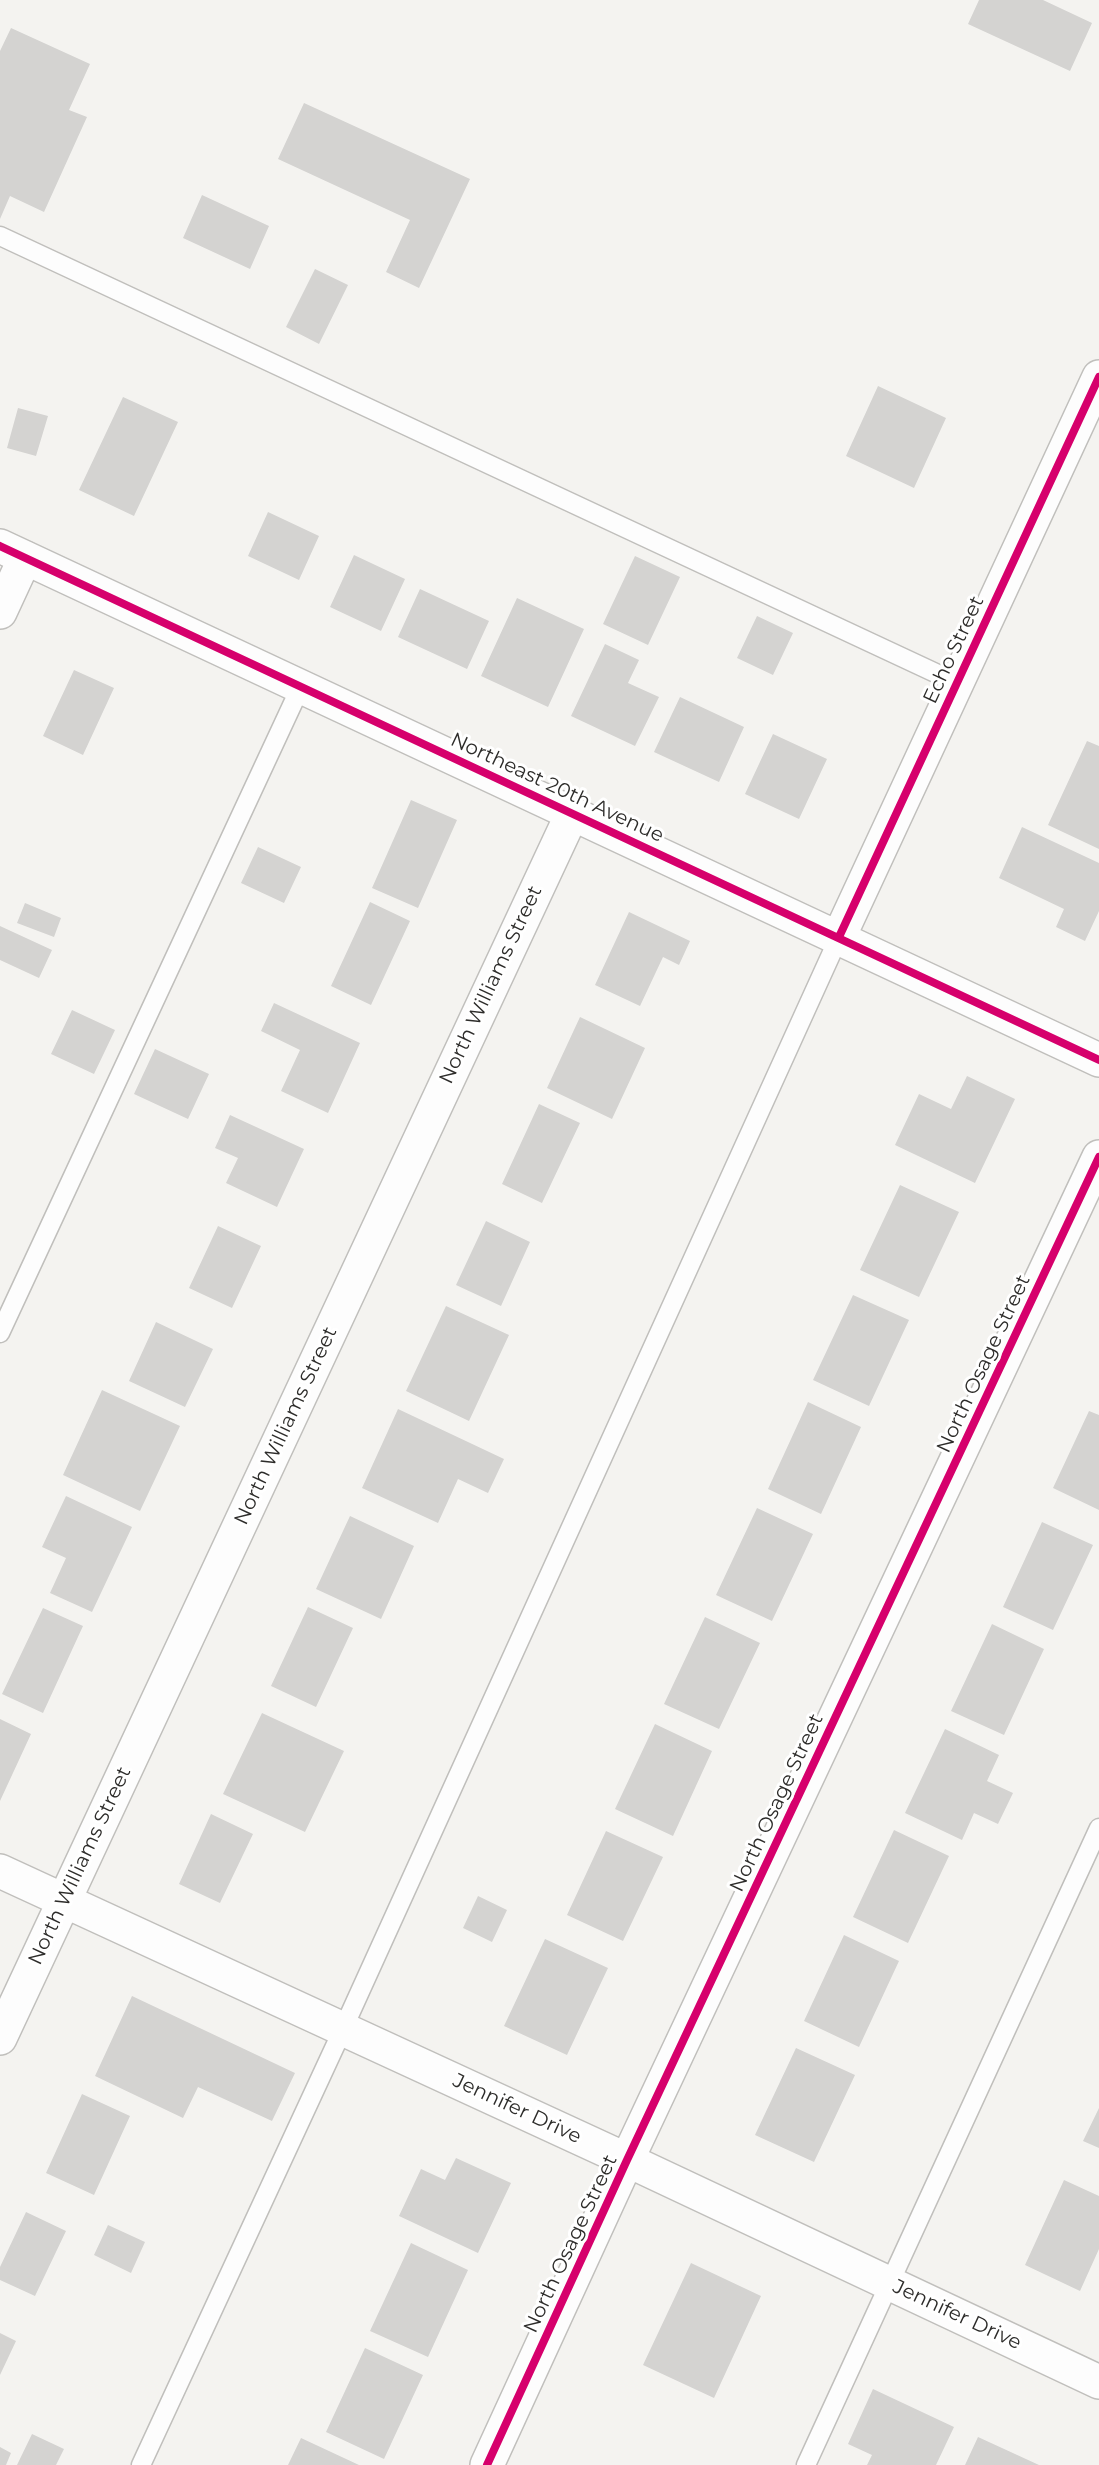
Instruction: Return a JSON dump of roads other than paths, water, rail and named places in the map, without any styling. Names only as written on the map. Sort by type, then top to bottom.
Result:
[{"type":"street","name":"Echo Street","points":[[839,937],[1099,377]]},
{"type":"street","points":[[0,612],[13,552]]},
{"type":"street","name":"Northeast 20th Avenue","points":[[13,552],[1099,1060]]},
{"type":"street","name":"North Williams Street","points":[[0,2038],[572,814]]},
{"type":"street","name":"North Osage Street","points":[[487,2465],[627,2160],[1099,1157]]},
{"type":"street","name":"Jennifer Drive","points":[[0,1871],[627,2160],[1099,2382]]},
{"type":"lane","points":[[0,236],[957,683]]},
{"type":"lane","points":[[0,1334],[301,686]]},
{"type":"lane","points":[[141,2465],[343,2029],[839,937]]},
{"type":"lane","points":[[806,2465],[1099,1828]]}]
